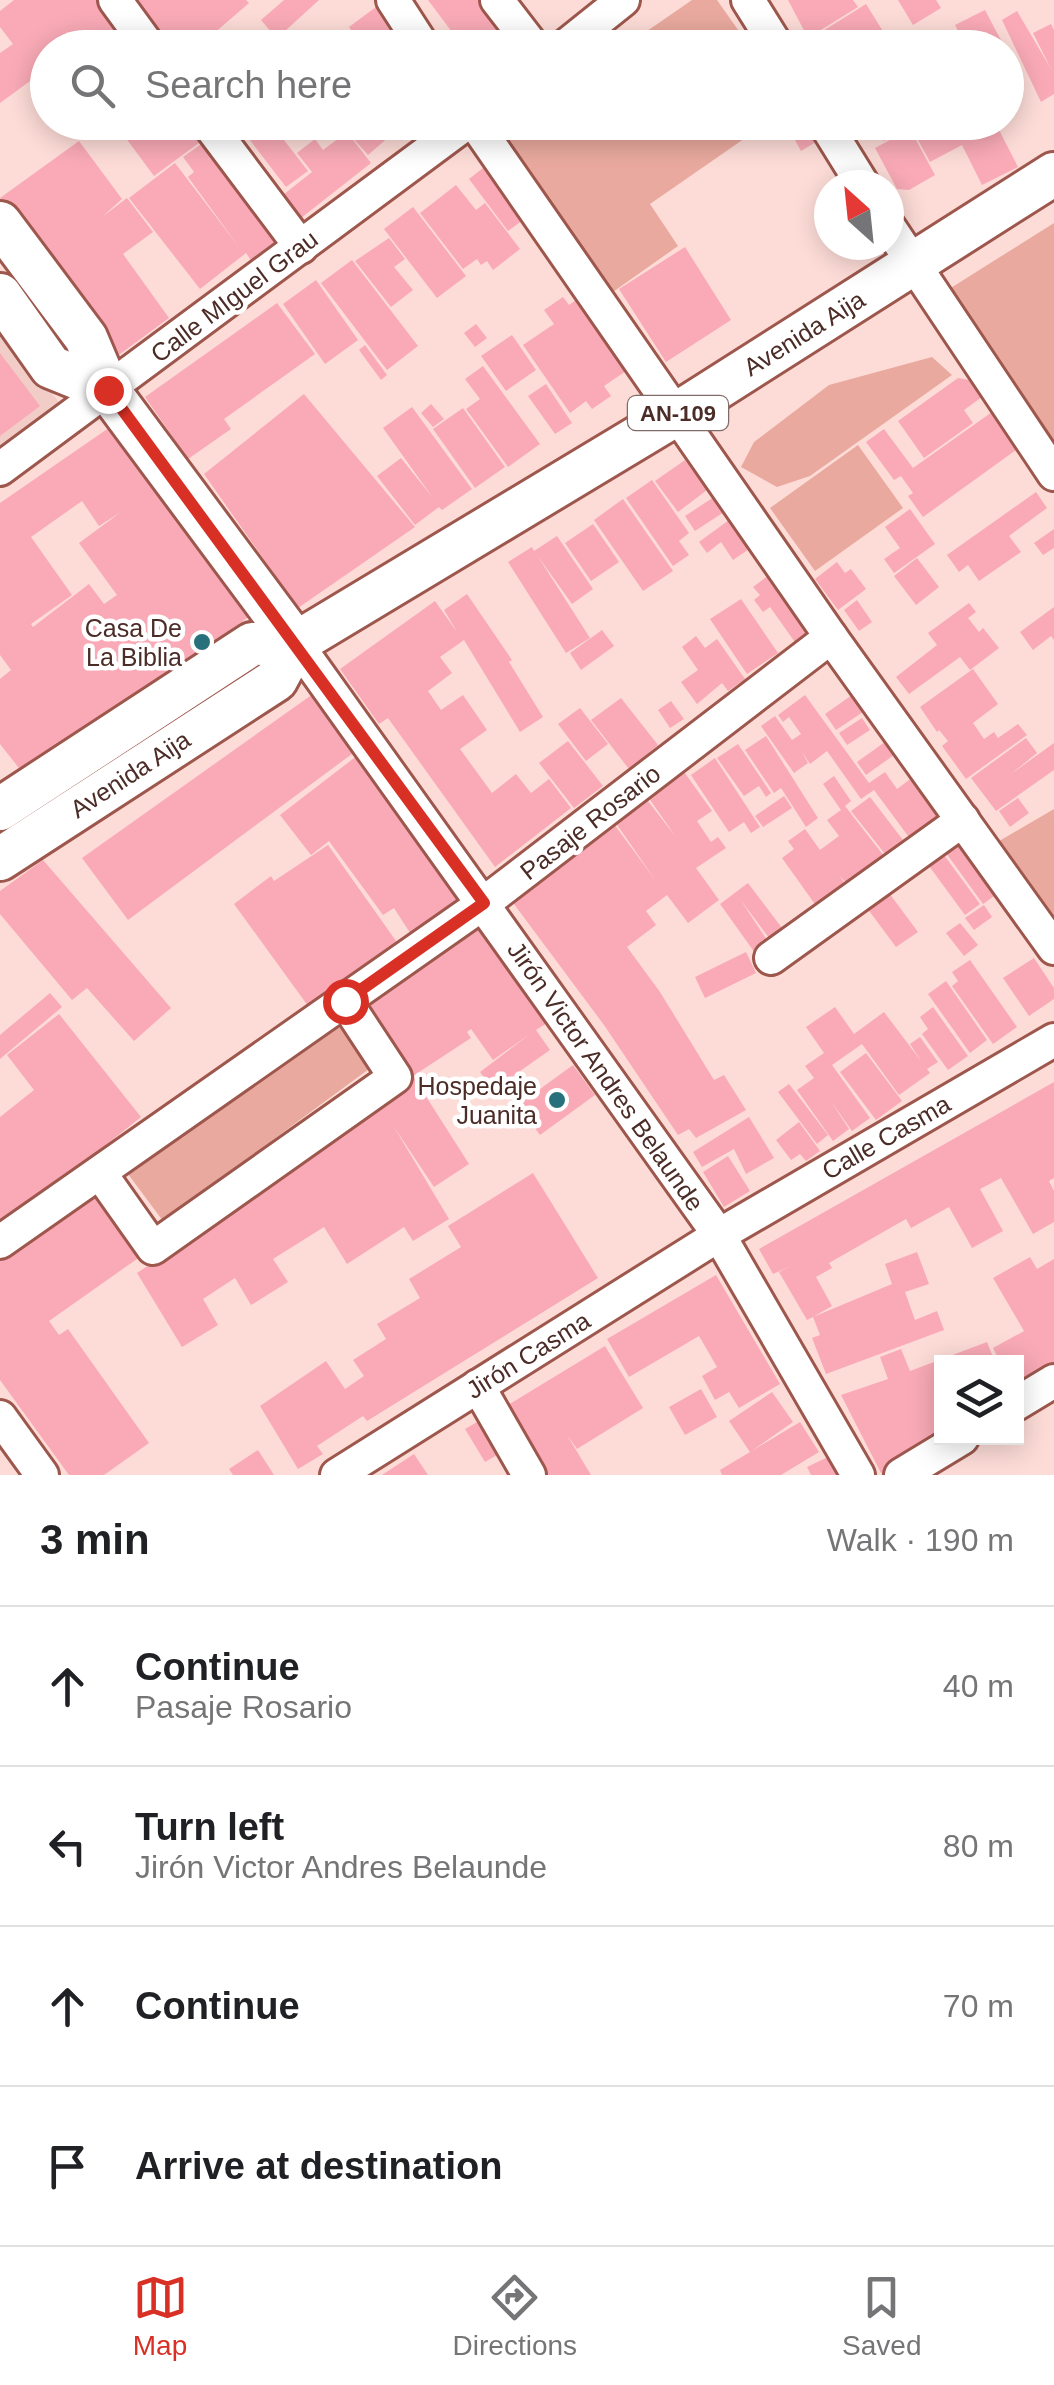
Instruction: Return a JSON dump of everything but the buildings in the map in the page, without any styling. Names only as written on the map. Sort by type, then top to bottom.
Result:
[{"type":"main road","name":"Avenida Aija","points":[[0,809],[252,644],[296,643],[675,414],[1052,179]]},
{"type":"main road","points":[[0,223],[86,338],[108,390],[296,643]]},
{"type":"main road","points":[[0,295],[51,367],[108,390]]},
{"type":"main road","name":"Avenida Aija","points":[[0,858],[276,680],[296,643]]},
{"type":"street","points":[[115,0],[137,30]]},
{"type":"street","points":[[392,0],[412,30]]},
{"type":"street","points":[[497,0],[520,30]]},
{"type":"street","points":[[586,30],[623,0]]},
{"type":"street","points":[[748,0],[767,30]]},
{"type":"street","points":[[221,140],[301,246]]},
{"type":"street","name":"Calle MIguel Grau","points":[[0,469],[446,140]]},
{"type":"street","points":[[484,140],[830,636],[1054,948]]},
{"type":"street","points":[[835,140],[854,170]]},
{"type":"street","points":[[904,251],[1054,474]]},
{"type":"street","name":"Pasaje Rosario","points":[[0,1242],[484,903],[830,636]]},
{"type":"street","name":"Jirón Victor Andres Belaunde","points":[[296,643],[719,1235],[858,1475]]},
{"type":"street","points":[[771,958],[962,820]]},
{"type":"street","points":[[100,1173],[153,1248],[169,1237],[395,1077],[345,1001]]},
{"type":"street","name":"Calle Casma","points":[[719,1235],[1054,1040]]},
{"type":"street","name":"Jirón Casma","points":[[337,1475],[719,1235]]},
{"type":"street","points":[[1024,1399],[1054,1381]]},
{"type":"street","points":[[478,1386],[529,1475]]},
{"type":"street","points":[[0,1417],[42,1475]]},
{"type":"street","points":[[901,1475],[950,1445]]},
{"type":"shaded area","points":[[692,0],[717,0],[738,30],[649,30]]},
{"type":"shaded area","points":[[502,140],[742,140],[650,204],[678,246],[610,294]]},
{"type":"shaded area","points":[[1054,223],[1054,450],[946,291]]},
{"type":"shaded area","points":[[0,329],[61,405],[0,448]]},
{"type":"shaded area","points":[[932,357],[952,375],[810,476],[777,487],[741,467],[754,442],[829,385]]},
{"type":"shaded area","points":[[858,445],[903,508],[815,571],[770,508]]},
{"type":"shaded area","points":[[1054,809],[1054,935],[989,847]]},
{"type":"shaded area","points":[[341,1026],[373,1066],[163,1221],[128,1174]]},
{"type":"place","name":"Casa De La Biblia","points":[[202,642]]},
{"type":"place","name":"Hospedaje Juanita","points":[[557,1100]]},
{"type":"route","points":[[108,390],[484,903],[345,1001]]}]
